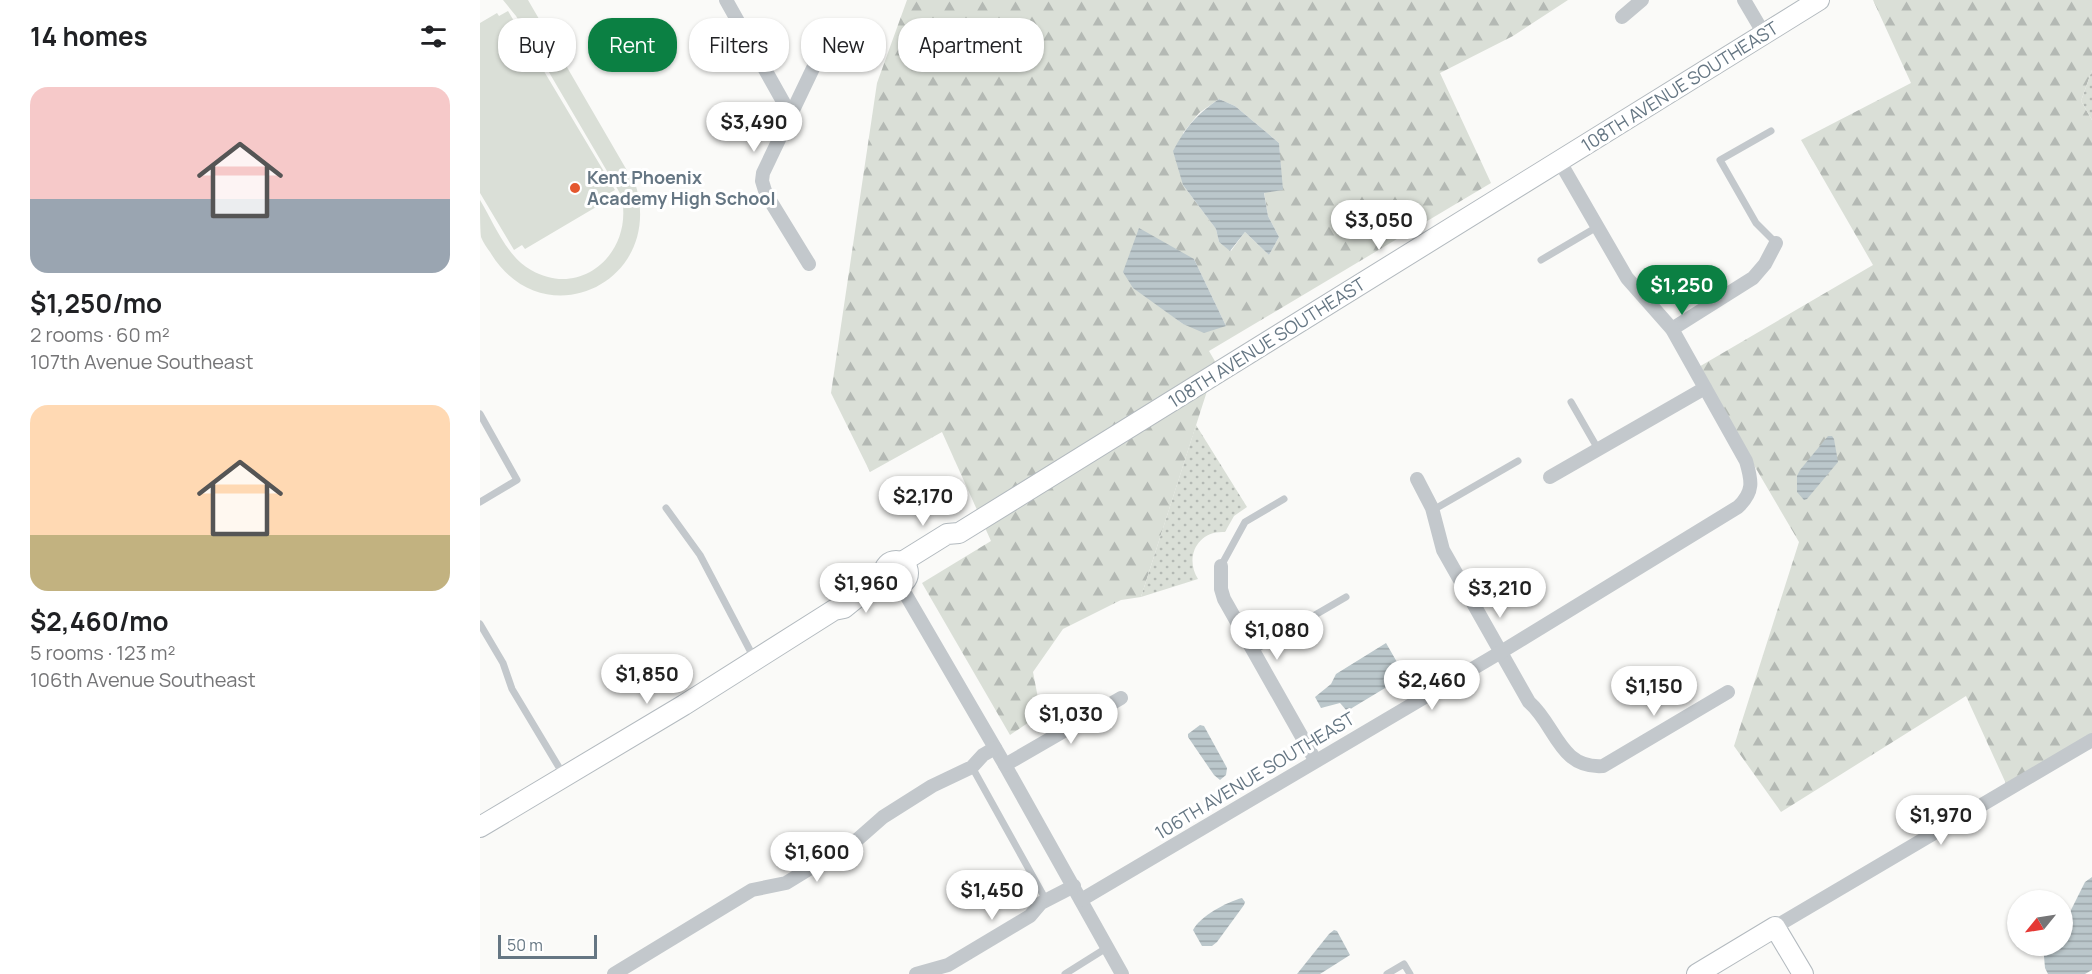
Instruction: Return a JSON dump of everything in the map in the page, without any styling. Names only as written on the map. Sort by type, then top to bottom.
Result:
[{"type":"street","points":[[726,0],[790,114]]},
{"type":"street","points":[[1622,17],[1642,0]]},
{"type":"street","points":[[1744,0],[1764,34]]},
{"type":"street","name":"108TH AVENUE SOUTHEAST","points":[[480,827],[756,660],[834,610],[836,599],[854,584],[899,578],[952,544],[959,533],[1819,0]]},
{"type":"street","points":[[809,264],[766,194],[762,181],[766,164],[811,72]]},
{"type":"street","points":[[1550,477],[1705,388],[1672,329],[1627,278],[1560,162]]},
{"type":"street","points":[[1672,329],[1753,278],[1765,264],[1776,243]]},
{"type":"street","name":"106TH AVENUE SOUTHEAST","points":[[1081,900],[1501,652],[1738,507],[1747,499],[1750,491],[1746,461],[1705,388]]},
{"type":"street","points":[[1417,479],[1433,510],[1443,550],[1528,702],[1540,712],[1564,751],[1584,765],[1603,766],[1728,692]]},
{"type":"street","points":[[1221,566],[1221,589],[1224,599],[1315,760]]},
{"type":"street","points":[[899,578],[1122,974]]},
{"type":"street","points":[[1005,765],[1121,698]]},
{"type":"street","points":[[1697,974],[2092,740]]},
{"type":"street","points":[[614,974],[752,890],[786,883],[858,839],[883,817],[932,786],[972,767],[983,755],[995,748]]},
{"type":"street","points":[[916,974],[948,965],[1030,916],[1041,903],[1074,886]]},
{"type":"street","points":[[1775,927],[1803,974]]},
{"type":"lane","points":[[1771,131],[1720,160],[1756,223],[1776,243]]},
{"type":"lane","points":[[1541,260],[1598,227]]},
{"type":"lane","points":[[1571,402],[1598,449]]},
{"type":"lane","points":[[480,414],[517,480],[480,502]]},
{"type":"lane","points":[[1433,510],[1518,461]]},
{"type":"lane","points":[[1221,566],[1245,522],[1284,499]]},
{"type":"lane","points":[[666,508],[700,555],[756,660]]},
{"type":"lane","points":[[1253,651],[1346,597]]},
{"type":"lane","points":[[480,624],[503,663],[512,689],[565,776]]},
{"type":"lane","points":[[972,767],[1046,900]]},
{"type":"lane","points":[[1065,974],[1107,947]]},
{"type":"lane","points":[[1387,974],[1404,964],[1410,974]]},
{"type":"green space","points":[[503,0],[528,0],[538,18],[517,18]]},
{"type":"green space","points":[[907,0],[1568,0],[1513,36],[1440,73],[1491,183],[1209,351],[1216,363],[1141,597],[1121,600],[1063,629],[1033,672],[1041,714],[1010,735],[922,583],[991,541],[942,432],[870,472],[831,393],[877,83],[881,72],[886,72],[886,58],[898,25],[898,72],[1044,72],[1044,18],[900,18]],"holes":[[[1219,99],[1235,106],[1279,143],[1282,190],[1264,192],[1268,216],[1279,237],[1269,255],[1245,232],[1231,251],[1219,242],[1216,229],[1183,185],[1183,133],[1199,113]],[[1194,259],[1226,326],[1183,324],[1162,308]]]},
{"type":"green space","points":[[1873,0],[2092,0],[2092,70],[2081,101],[2092,120],[2092,740],[2008,788],[1966,696],[1781,812],[1734,746],[1799,542],[1697,368],[1873,265],[1801,140],[1911,83]]},
{"type":"green space","points":[[508,11],[512,18],[498,18],[498,72],[544,72],[615,190],[606,195],[608,200],[525,249],[522,245],[514,250],[480,193],[480,23],[497,13],[499,16]]},
{"type":"green space","points":[[2092,70],[2092,120],[2081,101]]},
{"type":"green space","points":[[549,72],[570,72],[636,186],[640,221],[632,250],[616,273],[593,288],[566,295],[539,292],[512,278],[490,252],[481,237],[480,200],[508,248],[522,264],[550,278],[569,279],[586,274],[601,264],[612,251],[620,234],[623,215],[621,195]]},
{"type":"green space","points":[[1196,425],[1247,507],[1234,516],[1225,532],[1207,535],[1196,546],[1193,562],[1198,579],[1141,597]]},
{"type":"shaded area","points":[[1219,99],[1235,106],[1279,143],[1283,190],[1264,193],[1268,216],[1279,237],[1269,255],[1245,232],[1230,251],[1219,242],[1216,229],[1183,185],[1173,151],[1192,122]]},
{"type":"shaded area","points":[[1139,228],[1194,259],[1226,326],[1204,333],[1183,324],[1133,288],[1123,272]]},
{"type":"shaded area","points":[[1828,436],[1834,439],[1838,462],[1804,500],[1797,492],[1797,476]]},
{"type":"shaded area","points":[[1386,643],[1405,676],[1347,711],[1340,703],[1321,708],[1315,697],[1331,684],[1336,674]]},
{"type":"shaded area","points":[[1200,725],[1204,726],[1227,768],[1226,775],[1220,780],[1214,775],[1188,737],[1188,734]]},
{"type":"shaded area","points":[[2092,877],[2092,970],[2085,974],[2048,974],[2044,956],[2073,956],[2073,906],[2085,882]]},
{"type":"shaded area","points":[[1242,898],[1244,905],[1217,942],[1212,946],[1202,946],[1193,930],[1196,925],[1214,910]]},
{"type":"shaded area","points":[[1334,930],[1337,931],[1350,955],[1320,974],[1297,974],[1329,934]]},
{"type":"place","name":"Kent Phoenix Academy High School","points":[[575,188]]}]
